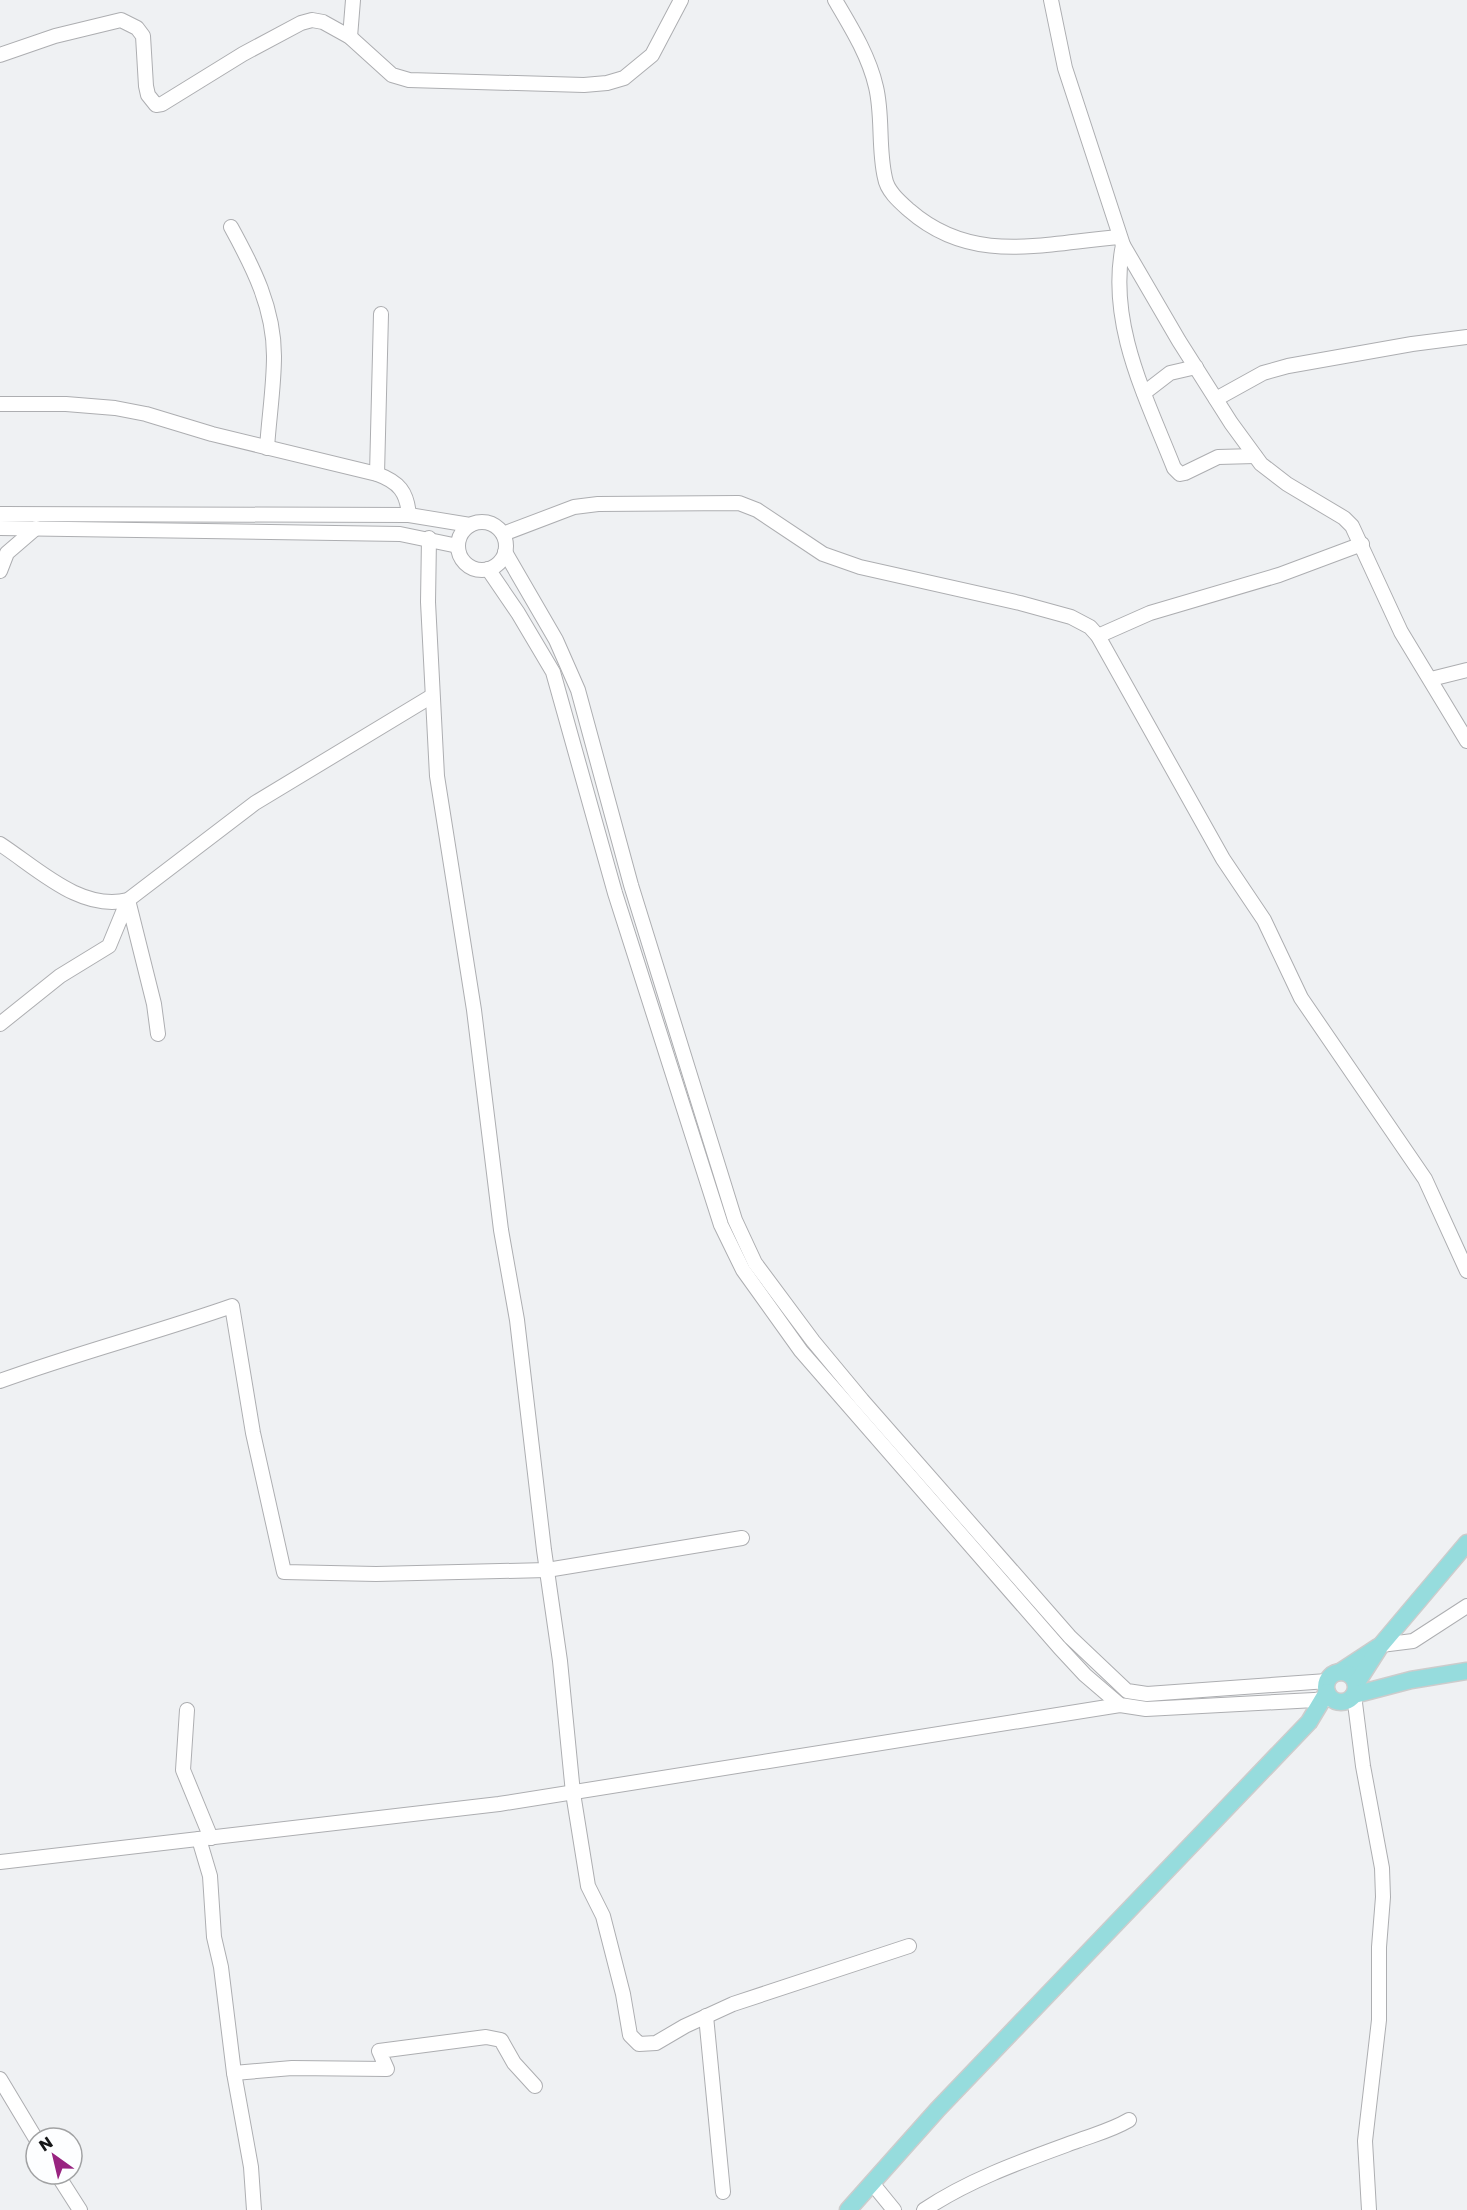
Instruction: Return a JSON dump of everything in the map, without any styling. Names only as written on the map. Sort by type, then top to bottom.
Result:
[{"type":"main road","points":[[848,2210],[938,2109],[1381,1645],[1467,1543]]},
{"type":"main road","points":[[1341,1687],[1381,1645]]},
{"type":"main road","points":[[1341,1687],[1411,1680],[1467,1671]]},
{"type":"main road","points":[[1341,1687],[1411,1680]]},
{"type":"street","points":[[350,37],[352,0]]},
{"type":"street","points":[[0,55],[55,36],[121,20],[137,28],[143,36],[146,86],[148,95],[156,105],[176,98],[243,54],[301,23],[312,20],[323,22],[350,37],[392,75],[409,80],[595,84],[624,78],[638,69],[652,55],[681,0]]},
{"type":"street","points":[[835,0],[862,50],[875,82],[887,184],[914,214],[946,234],[969,244],[1005,248],[1121,241]]},
{"type":"street","points":[[1052,0],[1065,68],[1121,241],[1216,399],[1256,456],[1281,481],[1344,518],[1362,544],[1398,627],[1467,741]]},
{"type":"street","points":[[231,226],[254,267],[272,332],[274,356],[267,448]]},
{"type":"street","points":[[1121,241],[1118,281],[1129,356],[1174,468],[1180,474],[1218,457],[1256,456]]},
{"type":"street","points":[[377,474],[381,314]]},
{"type":"street","points":[[1216,399],[1263,373],[1288,366],[1412,344],[1467,337]]},
{"type":"street","points":[[1144,393],[1170,373],[1196,366]]},
{"type":"street","points":[[0,404],[66,404],[115,408],[377,474],[400,486],[407,498],[409,515]]},
{"type":"street","points":[[502,534],[574,507],[598,504],[739,503],[757,510],[823,554],[860,567],[1020,603],[1071,617],[1090,627],[1098,636],[1217,848],[1264,920],[1301,998],[1425,1179],[1467,1271]]},
{"type":"street","points":[[0,514],[409,515],[470,525],[488,523],[502,534],[505,552],[556,640],[578,690],[631,885],[735,1220],[742,1239],[766,1281],[862,1400],[1047,1611],[1095,1664],[1127,1691],[1147,1694],[1341,1687]]},
{"type":"street","points":[[470,525],[461,534],[458,546],[465,563],[476,569],[488,569],[498,563],[505,552]]},
{"type":"street","points":[[0,528],[400,534],[429,538],[458,546]]},
{"type":"street","points":[[0,571],[7,553],[36,528]]},
{"type":"street","points":[[429,538],[428,602],[437,776],[474,1010],[501,1230],[517,1320],[560,1661],[573,1792],[588,1886],[603,1916],[623,1995],[630,2035],[639,2044],[656,2043],[733,2004],[909,1947]]},
{"type":"street","points":[[1098,636],[1150,613],[1279,575],[1362,544]]},
{"type":"street","points":[[488,569],[518,613],[553,672],[622,915],[721,1226],[743,1270],[801,1351],[850,1410],[1059,1647],[1120,1706]]},
{"type":"street","points":[[1431,679],[1467,670]]},
{"type":"street","points":[[0,1024],[60,976],[109,946],[128,900],[255,803],[432,696]]},
{"type":"street","points":[[0,843],[73,893],[102,903],[128,900]]},
{"type":"street","points":[[128,900],[154,1004],[158,1034]]},
{"type":"street","points":[[0,1381],[67,1357],[158,1332],[232,1306],[253,1433],[284,1572],[376,1574],[547,1570],[742,1538]]},
{"type":"street","points":[[1381,1645],[1413,1641],[1467,1606]]},
{"type":"street","points":[[0,1862],[499,1804],[1120,1706],[1146,1709],[1341,1687]]},
{"type":"street","points":[[1341,1687],[1363,1766],[1382,1868],[1379,2020],[1365,2141],[1369,2210]]},
{"type":"street","points":[[187,1710],[183,1770],[205,1838],[214,1937],[221,1967],[234,2073],[251,2167],[254,2210]]},
{"type":"street","points":[[706,2016],[723,2192]]},
{"type":"street","points":[[234,2073],[292,2068],[387,2069],[379,2051],[486,2037],[501,2040],[514,2063],[535,2086]]},
{"type":"street","points":[[0,2079],[28,2126]]},
{"type":"street","points":[[924,2210],[960,2188],[1010,2166],[1106,2133],[1129,2120]]},
{"type":"street","points":[[872,2183],[894,2210]]},
{"type":"street","points":[[65,2186],[80,2210]]}]
